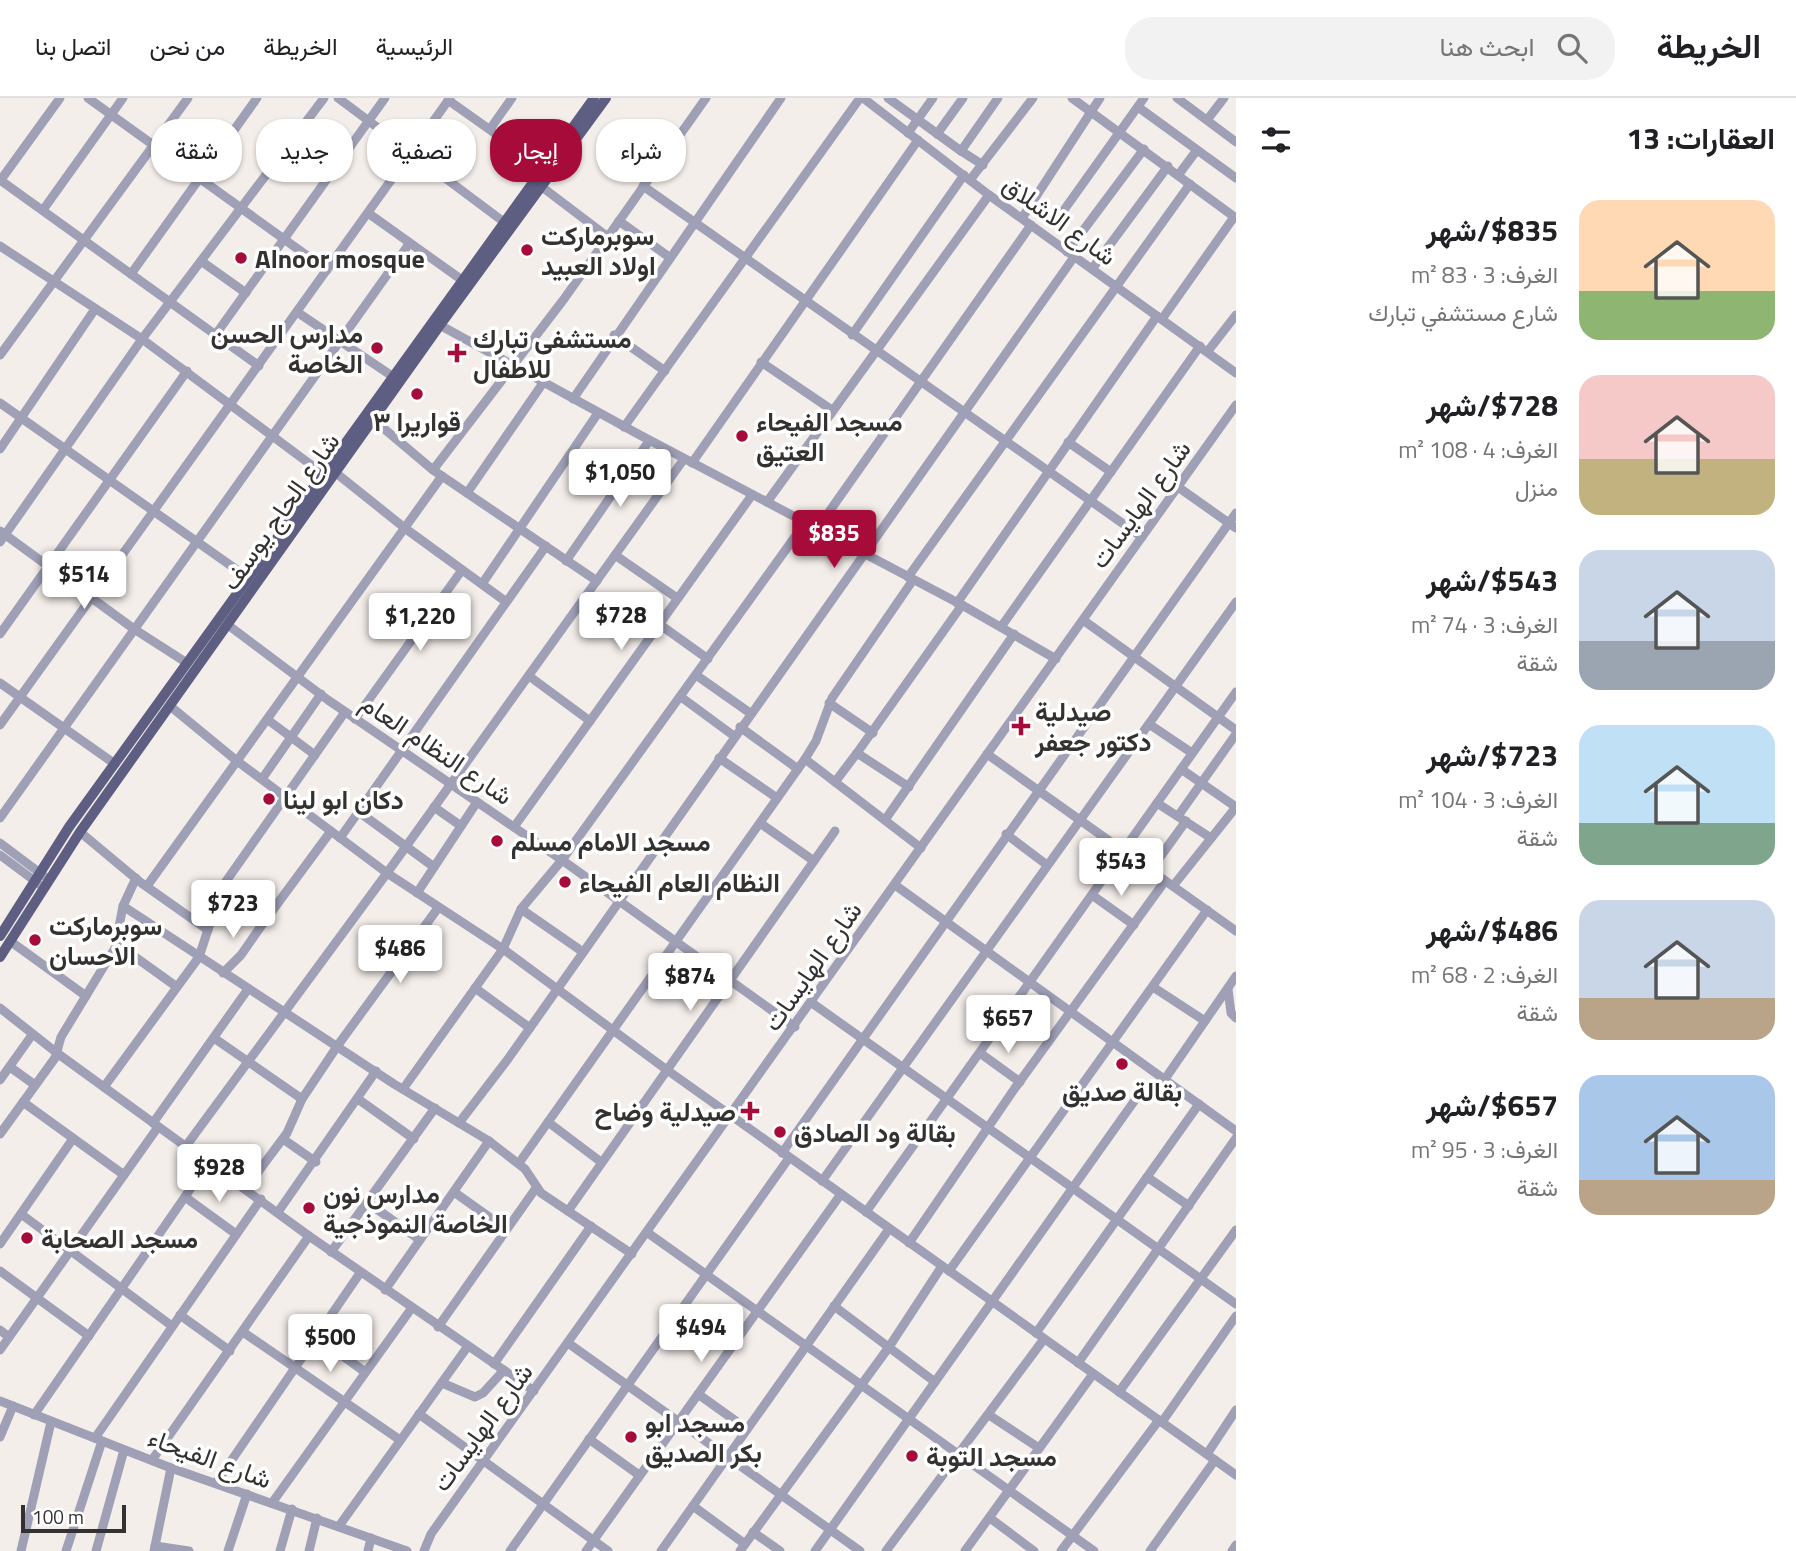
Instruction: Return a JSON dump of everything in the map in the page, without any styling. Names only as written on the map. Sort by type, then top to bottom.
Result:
[{"type":"main road","name":"شارع الحاج يوسف","points":[[579,119],[594,98]]},
{"type":"main road","name":"شارع الحاج يوسف","points":[[369,416],[392,376],[436,323],[462,280],[542,187],[606,98]]},
{"type":"main road","name":"شارع الحاج يوسف","points":[[41,879],[80,832],[228,625],[369,416],[509,225],[535,182]]},
{"type":"main road","name":"شارع الحاج يوسف","points":[[0,957],[5,939],[115,764],[247,577],[330,475]]},
{"type":"street","points":[[60,98],[0,180],[259,366]]},
{"type":"street","points":[[88,98],[151,142]]},
{"type":"street","points":[[43,210],[123,98]]},
{"type":"street","points":[[172,119],[188,98]]},
{"type":"street","points":[[241,119],[257,98]]},
{"type":"street","points":[[187,663],[2,536],[239,207],[324,98]]},
{"type":"street","points":[[338,98],[368,119]]},
{"type":"street","points":[[370,119],[385,98]]},
{"type":"street","points":[[497,119],[512,98]]},
{"type":"street","points":[[433,470],[608,237],[706,98]]},
{"type":"street","points":[[573,398],[614,335],[781,98]]},
{"type":"street","points":[[624,427],[862,98]]},
{"type":"street","name":"شارع الاشلاق","points":[[862,98],[989,195],[1236,373]]},
{"type":"street","points":[[908,133],[933,98]]},
{"type":"street","points":[[937,134],[963,98]]},
{"type":"street","points":[[961,151],[998,98]]},
{"type":"street","points":[[852,335],[967,177],[983,166],[1033,98]]},
{"type":"street","points":[[835,782],[873,733],[1068,442],[1235,218],[1179,174],[1072,98]]},
{"type":"street","points":[[1023,218],[1100,98]]},
{"type":"street","points":[[1054,224],[1144,98]]},
{"type":"street","points":[[1177,98],[1236,142]]},
{"type":"street","points":[[1207,120],[1224,98]]},
{"type":"street","points":[[435,119],[449,99],[490,129]]},
{"type":"street","points":[[894,100],[983,166]]},
{"type":"street","points":[[1138,107],[1236,178]]},
{"type":"street","points":[[216,334],[367,123]]},
{"type":"street","points":[[186,1146],[406,847],[615,555],[761,362],[918,140]]},
{"type":"street","points":[[0,355],[151,148]]},
{"type":"street","points":[[459,1123],[530,1028],[864,554],[1144,149]]},
{"type":"street","points":[[1179,174],[1196,150]]},
{"type":"street","points":[[1092,269],[1168,166]]},
{"type":"street","points":[[131,274],[195,182]]},
{"type":"street","points":[[205,182],[327,270]]},
{"type":"street","points":[[0,725],[390,182]]},
{"type":"street","points":[[450,182],[509,225]]},
{"type":"street","points":[[519,1163],[805,759],[818,735],[829,703],[911,578],[1190,184]]},
{"type":"street","points":[[643,186],[962,413],[1142,537]]},
{"type":"street","points":[[542,187],[608,237]]},
{"type":"street","points":[[767,502],[989,195]]},
{"type":"street","points":[[368,213],[462,280]]},
{"type":"street","points":[[619,221],[669,257]]},
{"type":"street","points":[[817,529],[1031,225]]},
{"type":"street","points":[[0,818],[409,244]]},
{"type":"street","points":[[1,250],[142,339],[229,405],[505,601]]},
{"type":"street","points":[[201,261],[246,293]]},
{"type":"street","points":[[0,449],[95,309]]},
{"type":"street","points":[[297,312],[392,376]]},
{"type":"street","points":[[1001,627],[1111,472],[1204,349],[1236,315]]},
{"type":"street","points":[[436,323],[649,441],[911,578],[1056,659]]},
{"type":"street","points":[[614,335],[665,371]]},
{"type":"street","points":[[761,362],[832,410]]},
{"type":"street","points":[[0,634],[187,371]]},
{"type":"street","points":[[467,493],[543,383]]},
{"type":"street","points":[[0,403],[247,577]]},
{"type":"street","name":"شارع الهايسات","points":[[424,1551],[431,1534],[1236,405]]},
{"type":"street","points":[[482,584],[598,413]]},
{"type":"street","points":[[369,416],[433,470],[597,581]]},
{"type":"street","points":[[566,561],[649,441]]},
{"type":"street","points":[[1068,442],[1111,472]]},
{"type":"street","points":[[147,886],[442,476]]},
{"type":"street","points":[[1178,487],[1232,526]]},
{"type":"street","points":[[514,827],[752,495]]},
{"type":"street","points":[[510,1551],[706,1275],[862,1039],[1037,790],[1232,526],[1236,513]]},
{"type":"street","points":[[403,1089],[503,949],[521,909],[562,860],[805,523]]},
{"type":"street","points":[[340,838],[545,546]]},
{"type":"street","points":[[615,555],[677,598]]},
{"type":"street","points":[[355,719],[462,570]]},
{"type":"street","points":[[822,1181],[1236,602]]},
{"type":"street","points":[[1083,620],[1236,732],[1201,783],[1150,871]]},
{"type":"street","points":[[659,624],[708,659]]},
{"type":"street","name":"شارع النظام العام","points":[[228,625],[345,712],[562,860],[795,1027]]},
{"type":"street","points":[[885,820],[1014,634]]},
{"type":"street","points":[[696,675],[750,713]]},
{"type":"street","points":[[529,676],[590,721]]},
{"type":"street","points":[[0,682],[115,764]]},
{"type":"street","points":[[866,1212],[1236,692]]},
{"type":"street","points":[[262,779],[321,694]]},
{"type":"street","points":[[681,697],[734,736]]},
{"type":"street","points":[[829,703],[873,733]]},
{"type":"street","points":[[170,706],[237,761],[387,873],[503,949],[731,1116],[1236,1475]]},
{"type":"street","points":[[104,1087],[199,957],[218,894],[345,712]]},
{"type":"street","points":[[268,720],[316,755]]},
{"type":"street","points":[[1149,724],[1192,753]]},
{"type":"street","points":[[740,727],[798,769]]},
{"type":"street","points":[[857,753],[908,787]]},
{"type":"street","points":[[987,754],[1236,931]]},
{"type":"street","points":[[719,758],[777,798]]},
{"type":"street","points":[[805,759],[921,848]]},
{"type":"street","points":[[909,1243],[988,1127],[1134,925],[1235,811],[1181,769]]},
{"type":"street","points":[[416,893],[477,802]]},
{"type":"street","points":[[1157,803],[1211,838]]},
{"type":"street","points":[[434,807],[461,826]]},
{"type":"street","points":[[359,812],[434,867]]},
{"type":"street","points":[[760,823],[814,861]]},
{"type":"street","points":[[223,972],[241,955],[331,831]]},
{"type":"street","points":[[568,1211],[732,982],[835,831]]},
{"type":"street","points":[[80,832],[135,878],[208,930]]},
{"type":"street","points":[[1006,834],[1047,865]]},
{"type":"street","points":[[0,843],[41,879]]},
{"type":"street","points":[[0,855],[41,879]]},
{"type":"street","points":[[0,1134],[57,1054],[61,1037],[117,944],[122,906],[135,878]]},
{"type":"street","points":[[895,885],[1236,1131]]},
{"type":"street","points":[[218,894],[264,922]]},
{"type":"street","points":[[1092,895],[1134,925]]},
{"type":"street","points":[[122,906],[403,1089],[489,1141],[519,1163],[536,1188],[632,1254]]},
{"type":"street","points":[[246,1188],[283,1139],[302,1099],[338,1045],[438,908]]},
{"type":"street","points":[[521,909],[583,952]]},
{"type":"street","points":[[693,1506],[742,1547],[946,1269],[1032,1159],[1207,910]]},
{"type":"street","points":[[5,939],[86,996]]},
{"type":"street","points":[[117,944],[177,986]]},
{"type":"street","points":[[815,1551],[1135,1100],[1165,1079],[1236,976]]},
{"type":"street","points":[[1153,987],[1205,1021]]},
{"type":"street","points":[[475,988],[530,1028]]},
{"type":"street","points":[[0,1350],[124,1175],[248,989]]},
{"type":"street","points":[[1228,989],[1231,1013],[1236,1018]]},
{"type":"street","points":[[812,1003],[1236,1304]]},
{"type":"street","points":[[0,1008],[57,1054],[246,1188],[360,1273],[534,1391]]},
{"type":"street","points":[[0,1080],[32,1035]]},
{"type":"street","points":[[214,1038],[302,1099]]},
{"type":"street","points":[[980,1052],[1020,1082]]},
{"type":"street","points":[[10,1067],[35,1085]]},
{"type":"street","points":[[278,1212],[316,1162],[376,1071]]},
{"type":"street","points":[[358,1099],[414,1139]]},
{"type":"street","points":[[23,1102],[124,1175]]},
{"type":"street","points":[[886,1551],[957,1453],[989,1415],[1118,1219],[1199,1104]]},
{"type":"street","points":[[331,1252],[435,1108]]},
{"type":"street","points":[[548,1122],[601,1162]]},
{"type":"street","points":[[0,1244],[72,1139]]},
{"type":"street","points":[[283,1139],[316,1162]]},
{"type":"street","points":[[1079,1363],[1236,1139]]},
{"type":"street","points":[[385,1290],[489,1141]]},
{"type":"street","points":[[34,1415],[208,1162]]},
{"type":"street","points":[[1147,1177],[1189,1206]]},
{"type":"street","points":[[438,1327],[536,1188]]},
{"type":"street","points":[[454,1192],[506,1229]]},
{"type":"street","points":[[586,1551],[841,1194]]},
{"type":"street","points":[[185,1197],[236,1234]]},
{"type":"street","points":[[66,1551],[98,1440],[172,1326],[261,1199]]},
{"type":"street","points":[[367,1202],[420,1240]]},
{"type":"street","points":[[21,1214],[172,1326]]},
{"type":"street","points":[[494,1364],[592,1226]]},
{"type":"street","points":[[661,1551],[889,1228]]},
{"type":"street","points":[[1119,1392],[1236,1230]]},
{"type":"street","points":[[648,1233],[1094,1551]]},
{"type":"street","points":[[152,1460],[309,1236]]},
{"type":"street","points":[[0,1270],[89,1336]]},
{"type":"street","points":[[216,1483],[360,1273]]},
{"type":"street","points":[[834,1306],[935,1382]]},
{"type":"street","points":[[272,1503],[411,1309]]},
{"type":"street","points":[[180,1315],[230,1351]]},
{"type":"street","points":[[1061,1551],[1236,1316]]},
{"type":"street","points":[[0,1330],[9,1337]]},
{"type":"street","points":[[243,1332],[400,1440]]},
{"type":"street","points":[[317,1337],[365,1372]]},
{"type":"street","points":[[568,1343],[860,1551]]},
{"type":"street","points":[[339,1527],[468,1346]]},
{"type":"street","points":[[442,1382],[475,1397],[483,1393],[504,1370]]},
{"type":"street","points":[[965,1551],[1093,1374]]},
{"type":"street","points":[[698,1394],[747,1429]]},
{"type":"street","name":"شارع الفيحاء","points":[[0,1401],[171,1468],[407,1551]]},
{"type":"street","points":[[0,1437],[13,1406]]},
{"type":"street","points":[[1150,1551],[1211,1457],[1236,1410]]},
{"type":"street","points":[[419,1414],[608,1551]]},
{"type":"street","points":[[989,1415],[1039,1448]]},
{"type":"street","points":[[21,1551],[51,1422]]},
{"type":"street","points":[[589,1439],[639,1475]]},
{"type":"street","points":[[96,1551],[124,1450]]},
{"type":"street","points":[[171,1468],[154,1548],[188,1551]]},
{"type":"street","points":[[228,1551],[247,1494]]},
{"type":"street","points":[[280,1551],[292,1509]]},
{"type":"street","points":[[309,1551],[317,1518]]},
{"type":"street","points":[[990,1518],[1034,1551]]},
{"type":"street","points":[[753,1532],[780,1551]]},
{"type":"street","points":[[368,1551],[371,1538]]},
{"type":"street","points":[[1232,1551],[1236,1545]]},
{"type":"place","name":"سوبرماركت اولاد العبيد","points":[[527,250]]},
{"type":"place","name":"Alnoor mosque","points":[[241,258]]},
{"type":"place","name":"مدارس الحسن الخاصة","points":[[377,348]]},
{"type":"place","name":"مستشفى تبارك للاطفال","points":[[457,353]]},
{"type":"place","name":"قواريرا ٣","points":[[417,394]]},
{"type":"place","name":"مسجد الفيحاء العتيق","points":[[742,436]]},
{"type":"place","name":"صيدلية دكتور جعفر","points":[[1021,726]]},
{"type":"place","name":"دكان ابو لينا","points":[[269,799]]},
{"type":"place","name":"مسجد الامام مسلم","points":[[497,841]]},
{"type":"place","name":"النظام العام الفيحاء","points":[[565,882]]},
{"type":"place","name":"سوبرماركت الاحسان","points":[[35,940]]},
{"type":"place","name":"بقالة صديق","points":[[1122,1064]]},
{"type":"place","name":"صيدلية وضاح","points":[[750,1111]]},
{"type":"place","name":"بقالة ود الصادق","points":[[780,1132]]},
{"type":"place","name":"مدارس نون الخاصة النموذجية","points":[[309,1208]]},
{"type":"place","name":"مسجد الصحابة","points":[[27,1238]]},
{"type":"place","name":"مسجد ابو بكر الصديق","points":[[631,1437]]},
{"type":"place","name":"مسجد التوبة","points":[[912,1456]]}]
